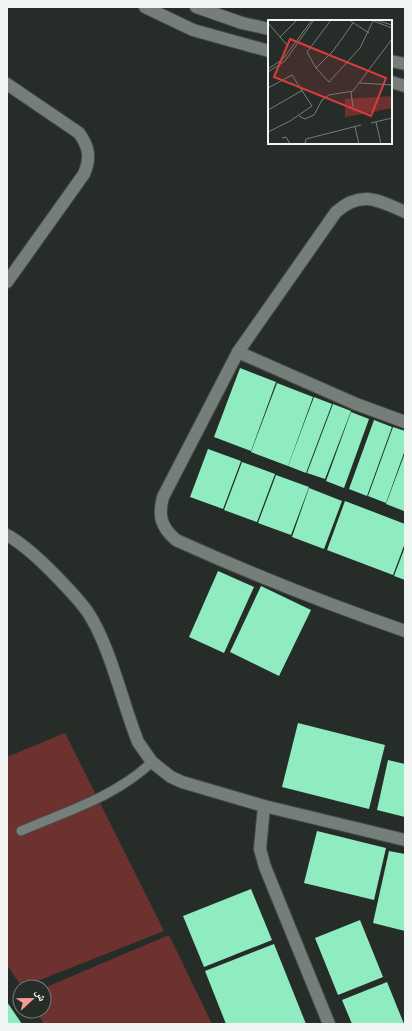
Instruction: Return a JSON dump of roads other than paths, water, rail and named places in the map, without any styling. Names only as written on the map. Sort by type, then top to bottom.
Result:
[{"type":"street","points":[[145,7],[193,30],[268,51]]},
{"type":"street","points":[[196,7],[242,23],[268,30]]},
{"type":"street","points":[[392,61],[405,64]]},
{"type":"street","points":[[392,82],[405,86]]},
{"type":"street","points":[[7,84],[79,133],[86,142],[89,153],[88,164],[84,174],[7,282]]},
{"type":"street","points":[[405,212],[376,200],[365,198],[354,200],[344,205],[336,212],[238,352],[163,497],[160,509],[161,521],[167,532],[176,540],[256,576],[337,608],[405,631]]},
{"type":"street","points":[[238,352],[356,404],[405,422]]},
{"type":"street","points":[[7,536],[15,539],[42,562],[67,587],[87,612],[102,641],[138,742],[152,762],[171,777],[182,782],[264,806],[405,840]]},
{"type":"street","points":[[264,806],[260,849],[265,867],[329,1024]]},
{"type":"lane","points":[[21,830],[113,792],[140,773],[152,762]]}]
